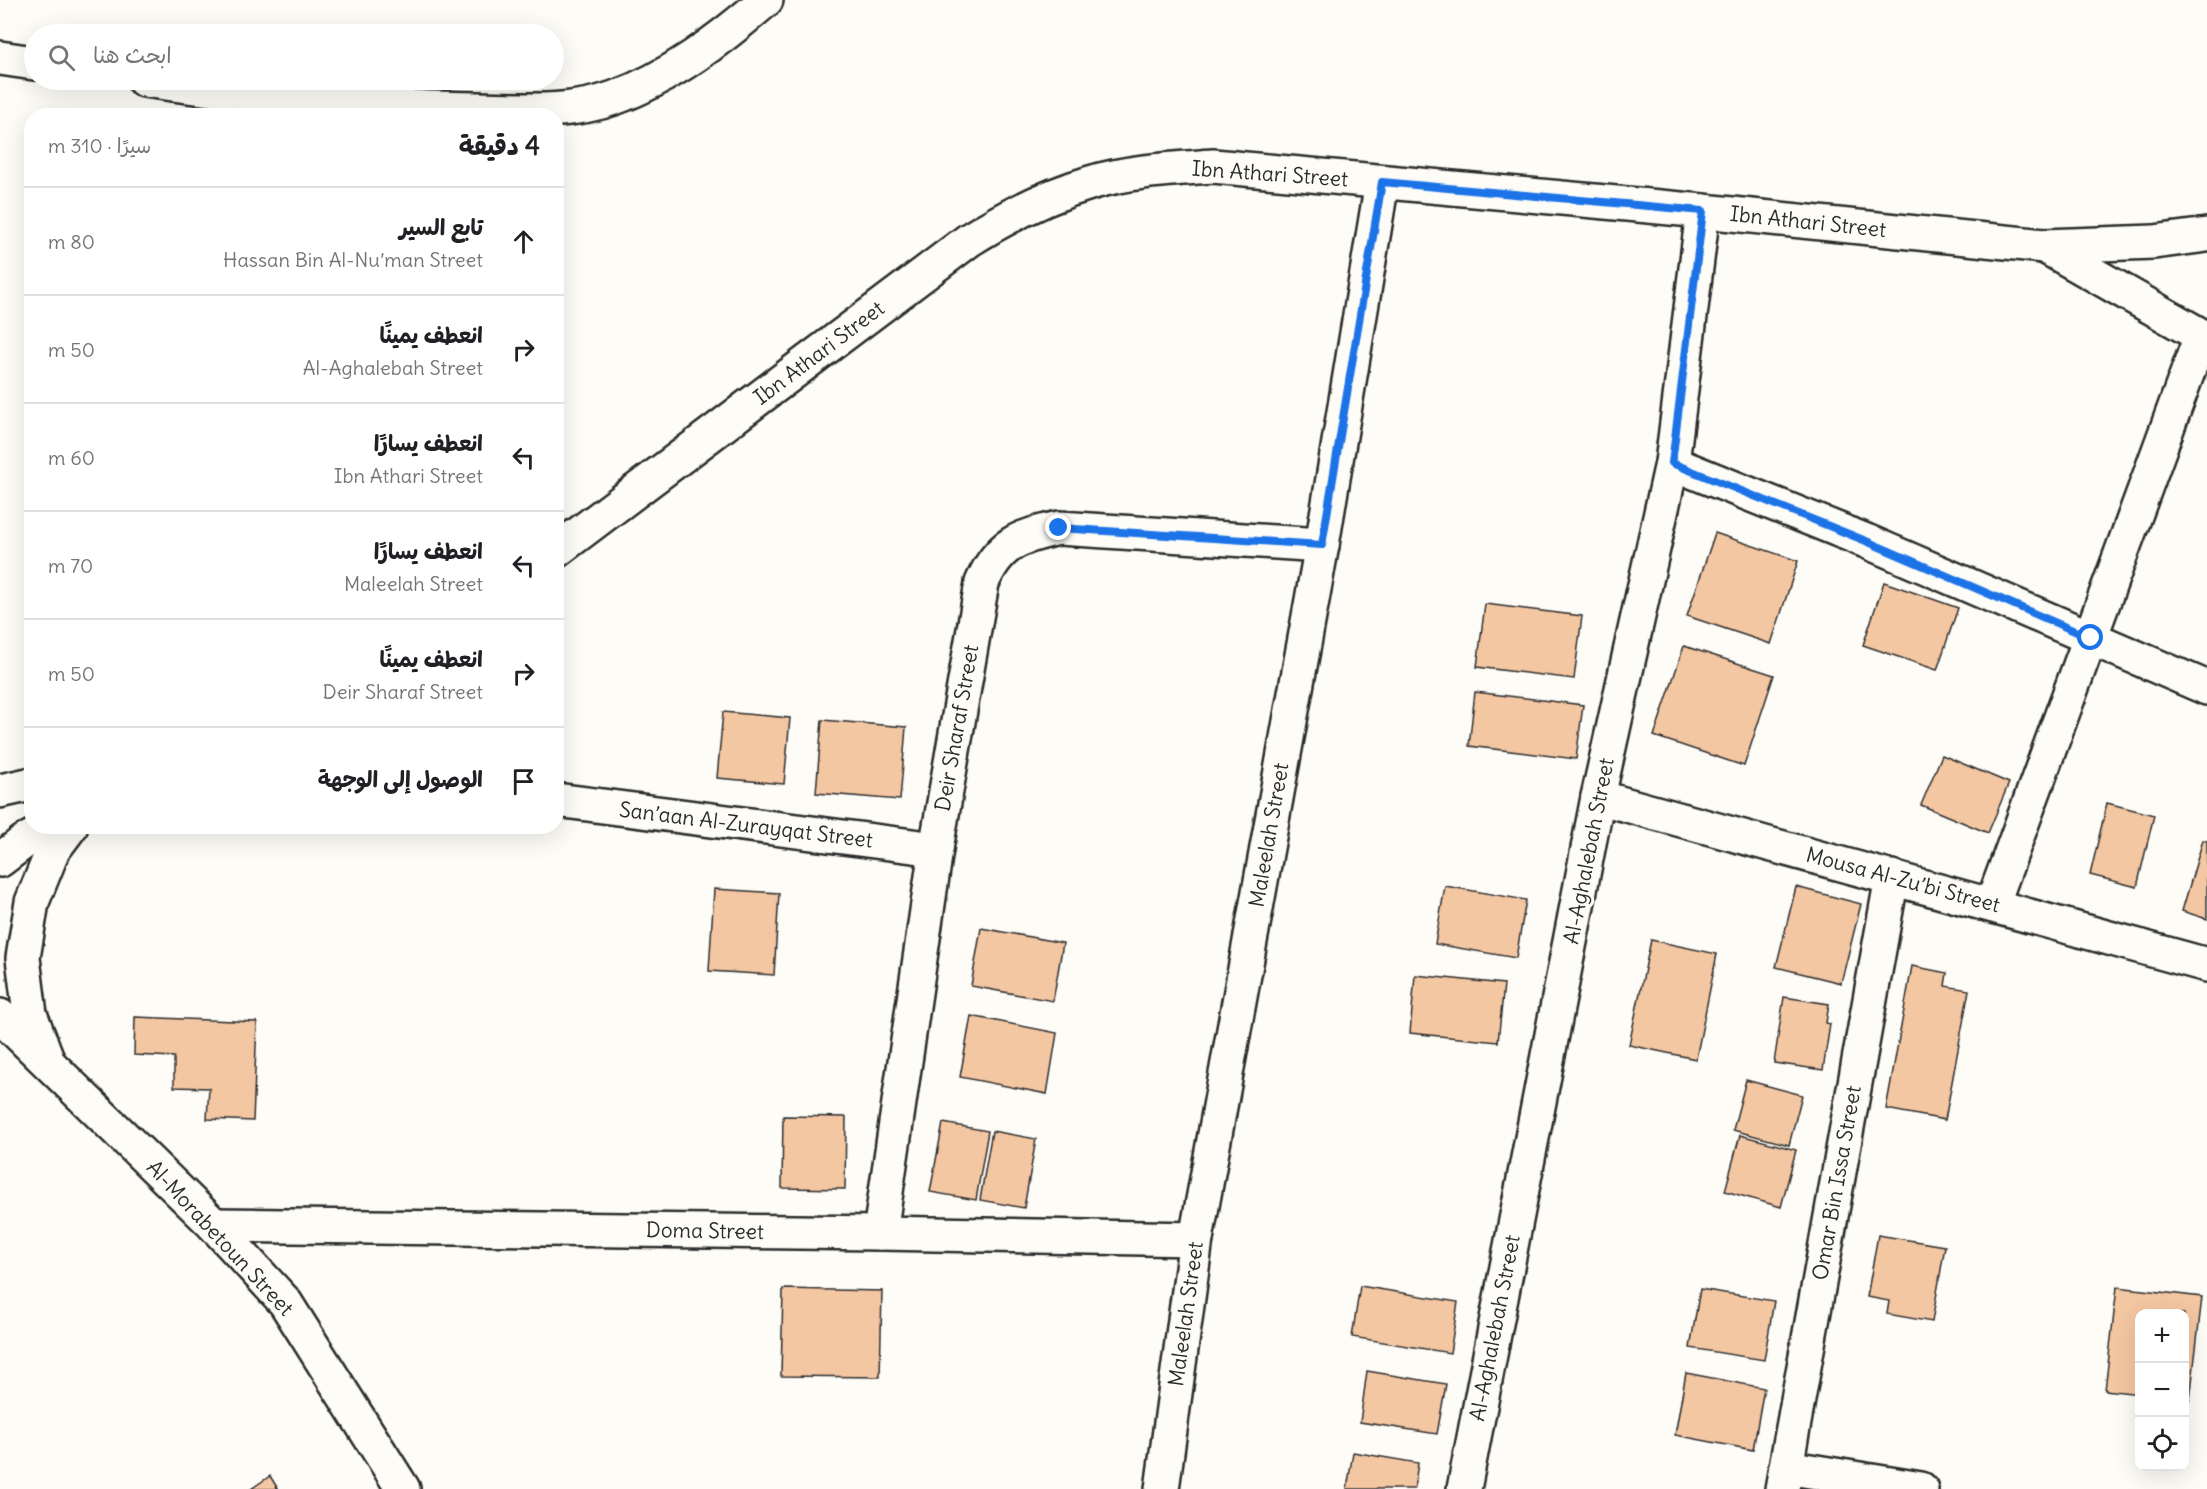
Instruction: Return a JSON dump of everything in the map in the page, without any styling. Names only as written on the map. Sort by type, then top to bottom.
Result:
[{"type":"street","points":[[564,109],[613,98],[640,87],[714,43],[766,0]]},
{"type":"street","points":[[0,58],[24,62]]},
{"type":"street","points":[[225,90],[306,100],[417,108]]},
{"type":"street","name":"Ibn Athari Street","points":[[564,545],[969,240],[1001,220],[1042,200],[1091,183],[1147,171],[1213,166],[1703,211],[2044,246],[2154,242],[2207,235]]},
{"type":"street","name":"Maleelah Street","points":[[1162,1489],[1196,1239],[1322,545],[1382,182]]},
{"type":"street","name":"Al-Aghalebah Street","points":[[1464,1489],[1598,797],[1672,463],[1703,211]]},
{"type":"street","points":[[1992,905],[2204,338],[2044,246]]},
{"type":"street","points":[[1672,463],[1866,541],[2207,688]]},
{"type":"street","name":"Deir Sharaf Street","points":[[880,1233],[936,849],[982,583],[990,564],[1007,545],[1033,534],[1059,528],[1322,545]]},
{"type":"street","points":[[0,778],[24,782]]},
{"type":"street","points":[[0,791],[24,785]]},
{"type":"street","name":"Mousa Al-Zu’bi Street","points":[[1598,797],[2207,965]]},
{"type":"street","name":"San’aan Al-Zurayqat Street","points":[[564,801],[936,849]]},
{"type":"street","points":[[0,860],[38,834]]},
{"type":"street","points":[[50,1066],[30,1014],[23,958],[32,902],[53,850],[65,834]]},
{"type":"street","name":"Omar Bin Issa Street","points":[[1784,1478],[1892,877]]},
{"type":"street","name":"Al-Morabetoun Street","points":[[0,1016],[214,1225],[285,1302],[403,1489]]},
{"type":"street","name":"Doma Street","points":[[214,1225],[1196,1239]]},
{"type":"street","points":[[1784,1478],[1921,1489]]},
{"type":"building","points":[[1715,533],[1798,561],[1771,644],[1687,616]]},
{"type":"building","points":[[1884,582],[1958,608],[1937,670],[1863,645]]},
{"type":"building","points":[[1485,604],[1582,616],[1574,679],[1477,667]]},
{"type":"building","points":[[1684,646],[1774,675],[1744,766],[1654,736]]},
{"type":"building","points":[[1475,692],[1583,705],[1576,759],[1469,746]]},
{"type":"building","points":[[723,712],[790,718],[784,784],[717,778]]},
{"type":"building","points":[[822,720],[906,727],[900,800],[816,793]]},
{"type":"building","points":[[1942,755],[2009,783],[1988,833],[1921,805]]},
{"type":"building","points":[[2107,803],[2154,815],[2137,887],[2090,875]]},
{"type":"building","points":[[2203,840],[2207,841],[2207,919],[2182,911]]},
{"type":"building","points":[[1445,886],[1526,900],[1516,958],[1435,944]]},
{"type":"building","points":[[1796,887],[1861,904],[1841,983],[1776,967]]},
{"type":"building","points":[[714,889],[779,893],[774,975],[709,971]]},
{"type":"building","points":[[981,928],[1063,943],[1053,1001],[971,986]]},
{"type":"building","points":[[1651,940],[1717,954],[1696,1059],[1629,1045]]},
{"type":"building","points":[[1912,966],[1947,973],[1945,986],[1969,990],[1945,1120],[1886,1109]]},
{"type":"building","points":[[1415,975],[1504,984],[1498,1042],[1410,1033]]},
{"type":"building","points":[[1784,997],[1829,1004],[1826,1023],[1830,1024],[1823,1070],[1774,1063]]},
{"type":"building","points":[[971,1016],[1057,1033],[1047,1094],[960,1077]]},
{"type":"building","points":[[135,1017],[257,1022],[253,1121],[207,1119],[209,1088],[174,1087],[174,1057],[134,1055]]},
{"type":"building","points":[[1746,1080],[1802,1095],[1789,1145],[1733,1130]]},
{"type":"building","points":[[783,1116],[846,1117],[845,1189],[782,1188]]},
{"type":"building","points":[[943,1123],[988,1131],[976,1200],[930,1192]]},
{"type":"building","points":[[992,1131],[1036,1139],[1024,1208],[980,1200]]},
{"type":"building","points":[[1740,1135],[1796,1150],[1781,1207],[1725,1191]]},
{"type":"building","points":[[1878,1235],[1945,1246],[1932,1322],[1887,1314],[1889,1301],[1867,1297]]},
{"type":"building","points":[[1360,1286],[1458,1302],[1450,1353],[1352,1337]]},
{"type":"building","points":[[2117,1287],[2202,1297],[2190,1400],[2189,1309],[2135,1309],[2135,1393],[2105,1390]]},
{"type":"building","points":[[783,1289],[882,1291],[880,1377],[781,1376]]},
{"type":"building","points":[[1700,1289],[1774,1301],[1764,1360],[1690,1348]]},
{"type":"building","points":[[1367,1371],[1446,1384],[1437,1434],[1360,1422]]},
{"type":"building","points":[[1686,1373],[1764,1388],[1753,1450],[1675,1435]]},
{"type":"building","points":[[1353,1452],[1418,1463],[1414,1489],[1347,1489]]},
{"type":"building","points":[[270,1476],[278,1489],[251,1489]]},
{"type":"route","points":[[1059,528],[1322,545],[1382,182],[1703,211],[1672,463],[1866,541],[2091,638]]}]
